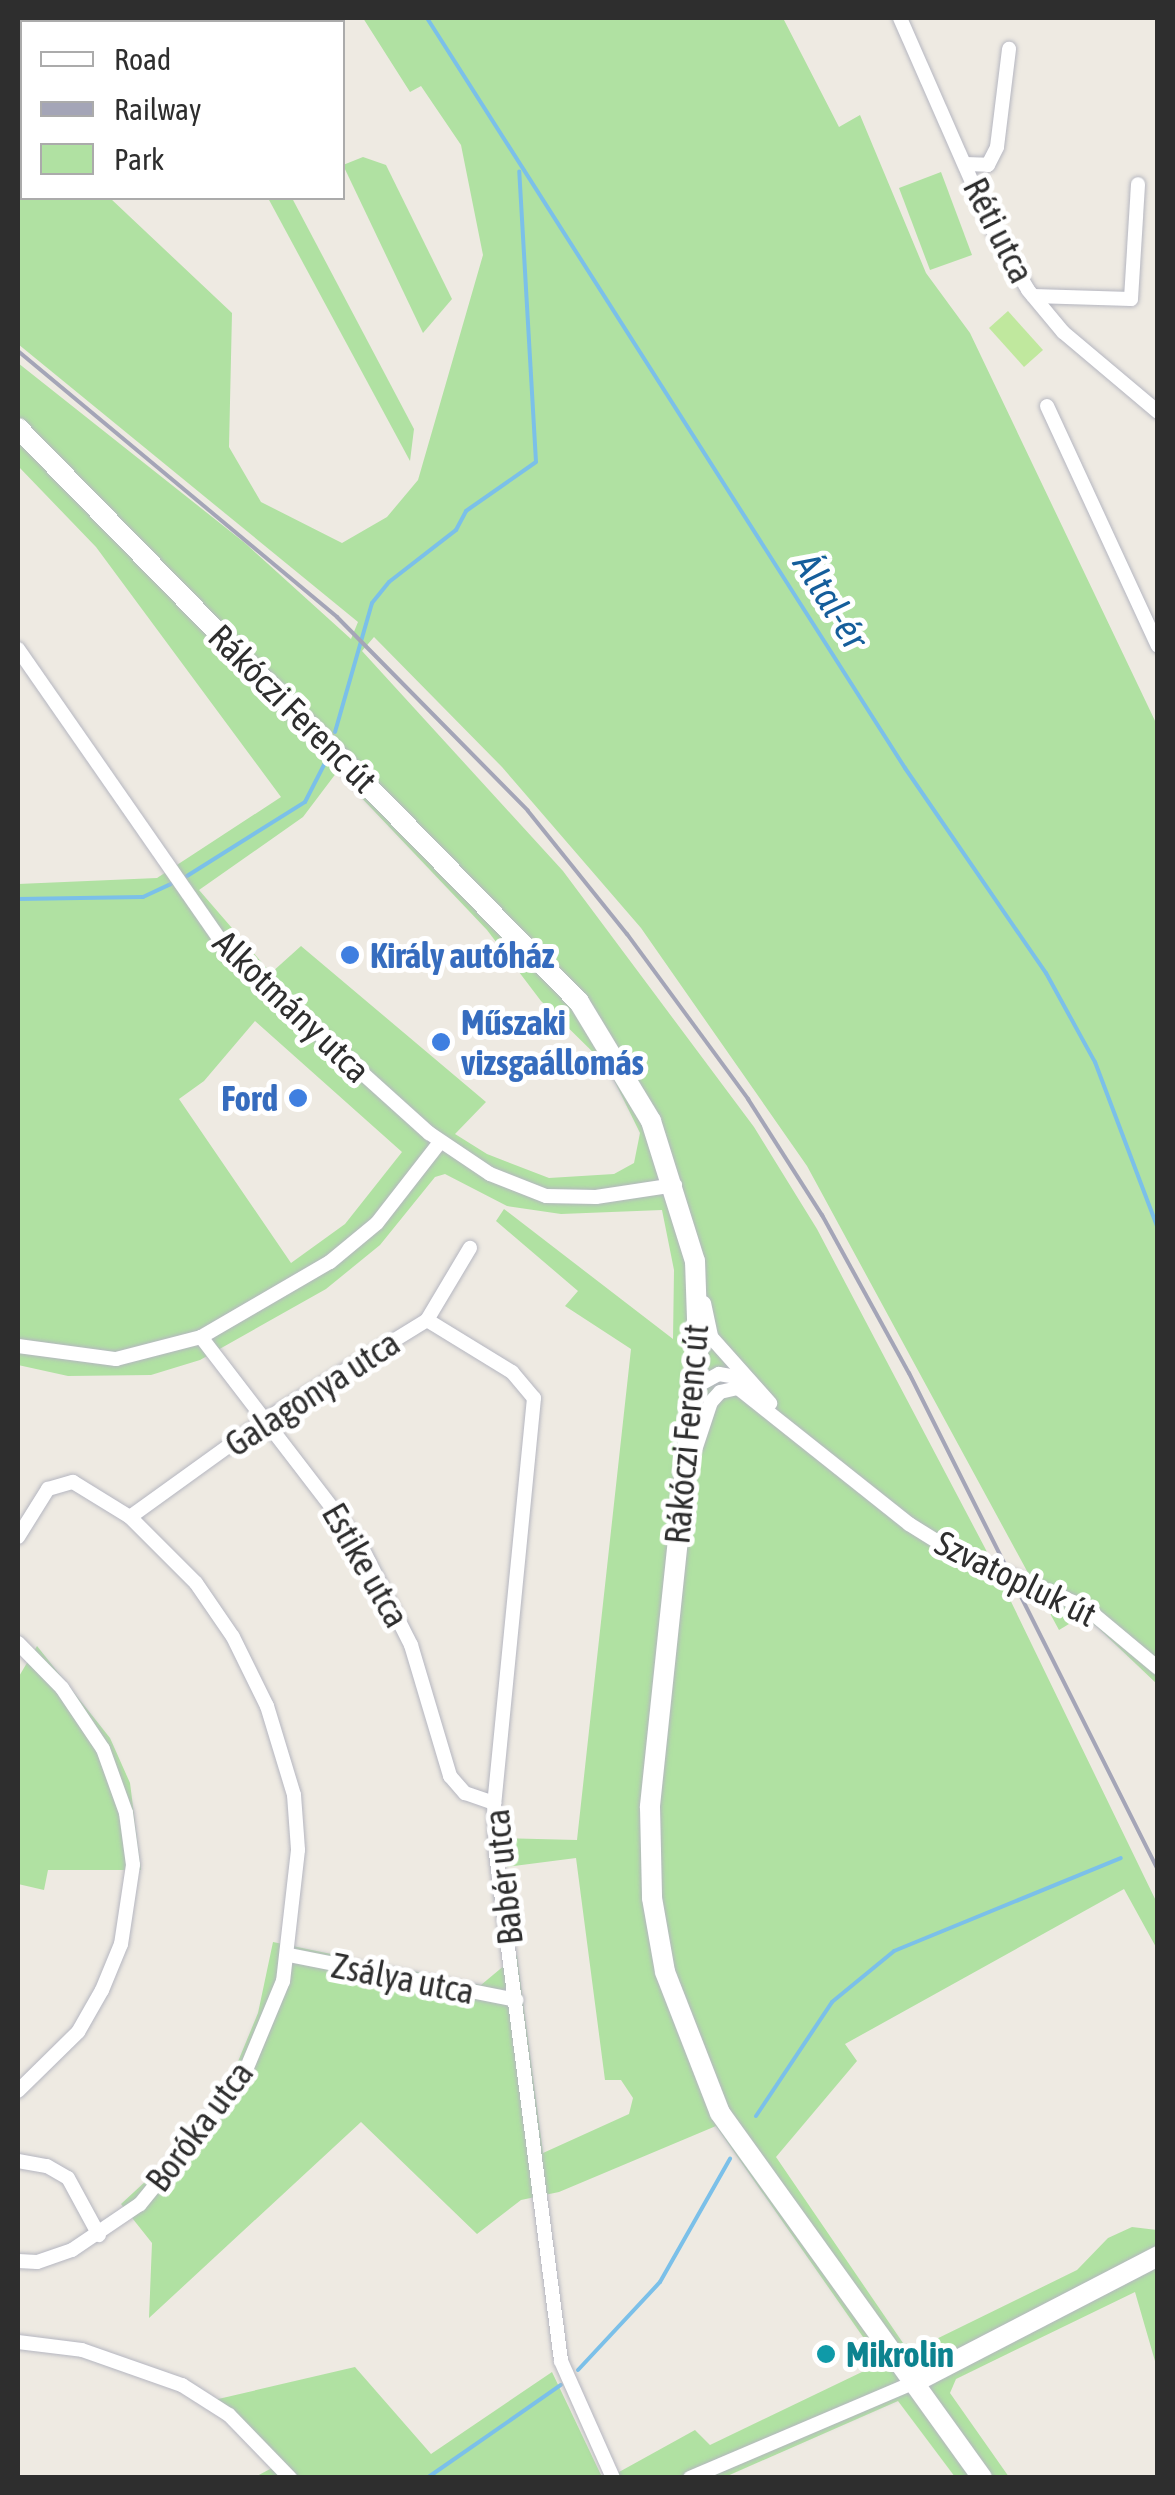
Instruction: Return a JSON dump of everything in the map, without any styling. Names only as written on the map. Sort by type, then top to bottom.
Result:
[{"type":"main road","name":"Rákóczi Ferenc út","points":[[18,428],[579,1002],[640,1099],[675,1185],[695,1261],[702,1381],[681,1508],[650,1806],[652,1898],[664,1972],[720,2113],[982,2478]]},
{"type":"main road","points":[[915,2382],[1158,2256]]},
{"type":"street","name":"Réti utca","points":[[900,18],[993,230],[1033,296],[1063,332],[1158,412]]},
{"type":"street","name":"Réti utca","points":[[965,164],[976,170],[988,165],[997,147],[1009,49]]},
{"type":"street","name":"Réti utca","points":[[1033,296],[1131,298],[1138,184]]},
{"type":"street","points":[[1047,406],[1158,646]]},
{"type":"street","name":"Alkotmány utca","points":[[18,650],[230,954],[440,1142],[499,1179],[546,1196],[596,1197],[675,1185]]},
{"type":"street","points":[[18,1346],[116,1359],[202,1336],[330,1262],[377,1223],[440,1142]]},
{"type":"street","name":"Galagonya utca","points":[[130,1516],[263,1421],[427,1320],[470,1248]]},
{"type":"street","name":"Szvatopluk út","points":[[695,1261],[711,1338],[780,1415]]},
{"type":"street","name":"Babér utca","points":[[427,1320],[512,1372],[534,1398],[494,1803],[561,2360],[613,2478]]},
{"type":"street","name":"Estike utca","points":[[202,1336],[263,1421],[332,1503],[394,1602],[454,1784],[494,1803]]},
{"type":"street","points":[[702,1381],[736,1372],[755,1385]]},
{"type":"street","name":"Szvatopluk út","points":[[702,1381],[738,1388],[780,1415],[909,1524],[954,1552],[1085,1608],[1158,1668]]},
{"type":"street","points":[[681,1508],[711,1402],[720,1392],[738,1388]]},
{"type":"street","name":"Boróka utca","points":[[18,1537],[48,1489],[64,1480],[130,1516],[214,1608],[251,1669],[278,1736],[298,1824],[288,1955],[275,2006],[243,2078],[164,2179],[99,2235],[37,2262],[18,2261]]},
{"type":"street","points":[[18,1643],[62,1688],[103,1749],[124,1804],[133,1865],[125,1930],[102,1990],[70,2041],[18,2090]]},
{"type":"street","name":"Zsálya utca","points":[[288,1955],[518,2000]]},
{"type":"street","points":[[18,2162],[46,2166],[68,2178],[99,2235]]},
{"type":"street","points":[[18,2342],[96,2353],[182,2385],[229,2415],[290,2478]]},
{"type":"street","points":[[690,2478],[915,2382]]},
{"type":"green space","points":[[363,18],[784,20],[839,127],[860,115],[926,273],[970,333],[1157,725],[1157,1684],[1096,1626],[1079,1618],[1059,1630],[807,1166],[641,928],[502,767],[374,637],[362,651],[563,871],[754,1127],[817,1229],[985,1548],[1157,1903],[1157,1949],[1124,1889],[845,2044],[857,2061],[776,2157],[903,2343],[920,2347],[1077,2270],[1108,2238],[1132,2227],[1157,2230],[1157,2368],[1135,2292],[956,2379],[950,2393],[1009,2477],[955,2477],[898,2401],[725,2477],[610,2477],[695,2430],[710,2445],[864,2371],[858,2354],[870,2347],[716,2126],[559,2192],[521,2200],[477,2234],[361,2122],[149,2318],[152,2243],[121,2204],[173,2156],[232,2076],[258,2013],[273,1942],[481,1985],[517,1955],[543,2153],[629,2114],[633,2098],[621,2080],[605,2080],[576,1858],[507,1867],[502,1838],[577,1840],[631,1349],[565,1306],[578,1291],[496,1221],[504,1209],[673,1339],[674,1270],[662,1210],[561,1214],[507,1206],[445,1174],[435,1177],[380,1245],[326,1289],[200,1360],[151,1375],[68,1376],[18,1365],[18,884],[157,878],[281,797],[96,547],[18,466],[18,363],[245,543],[351,639],[358,622],[18,344],[18,154],[20,200],[112,200],[232,313],[229,447],[261,502],[342,543],[387,517],[418,480],[483,255],[461,145],[421,86],[410,92]],"holes":[[[337,772],[487,930],[541,1001],[607,1066],[640,1133],[634,1163],[614,1174],[549,1178],[487,1154],[455,1134],[486,1102],[301,946],[271,973],[199,890],[303,817]],[[255,1021],[402,1152],[345,1224],[291,1263],[179,1099],[204,1081]]]},
{"type":"green space","points":[[363,157],[386,165],[452,299],[423,333],[345,169],[345,164]]},
{"type":"green space","points":[[941,172],[972,255],[930,270],[899,188]]},
{"type":"green space","points":[[269,200],[293,200],[414,429],[410,461]]},
{"type":"green space","points":[[1008,311],[1043,350],[1024,367],[989,328]]},
{"type":"green space","points":[[37,1646],[110,1738],[130,1783],[141,1870],[48,1870],[44,1890],[18,1884],[18,1678]]},
{"type":"green space","points":[[355,2367],[431,2454],[552,2372],[602,2477],[255,2477],[272,2468],[229,2421],[201,2403]]},
{"type":"waterway","name":"Által-ér","points":[[427,18],[905,768],[1046,973],[1095,1062],[1158,1229]]},
{"type":"waterway","points":[[335,732],[372,603],[389,582],[456,530],[466,511],[536,462],[519,171]]},
{"type":"waterway","points":[[187,876],[305,802],[326,761]]},
{"type":"waterway","points":[[18,899],[143,897],[171,884]]},
{"type":"waterway","points":[[756,2116],[832,2002],[894,1951],[1121,1858]]},
{"type":"waterway","points":[[578,2370],[660,2282],[730,2159]]},
{"type":"waterway","points":[[427,2478],[561,2385]]},
{"type":"railway","points":[[18,351],[337,617],[528,811],[627,934],[748,1099],[822,1215],[909,1373],[1158,1870]]},
{"type":"place","name":"Király autóház","points":[[350,955]]},
{"type":"place","name":"Műszaki vizsgaállomás","points":[[441,1042]]},
{"type":"place","name":"Ford","points":[[298,1098]]},
{"type":"place","name":"Mikrolin","points":[[826,2354]]}]
